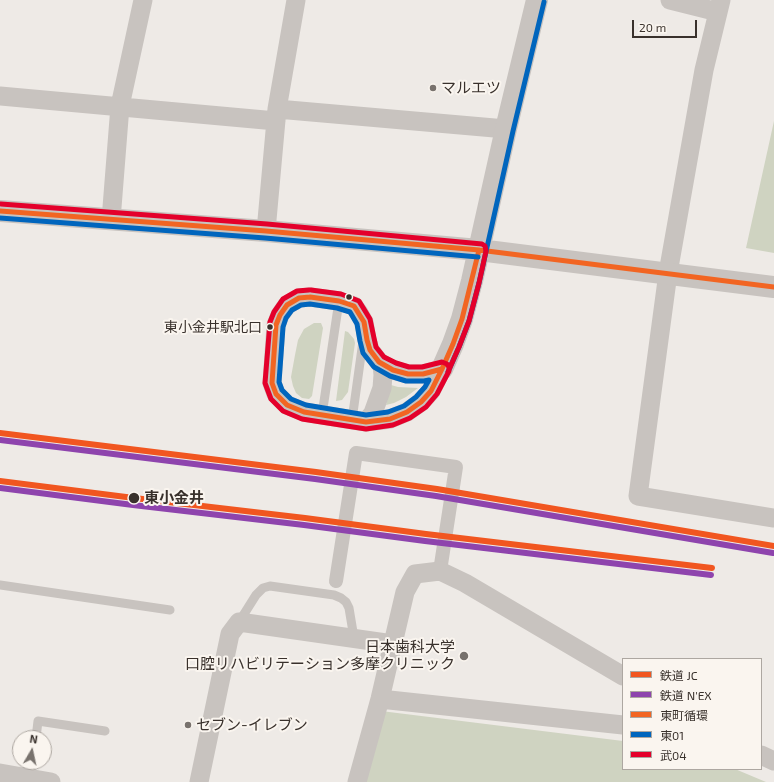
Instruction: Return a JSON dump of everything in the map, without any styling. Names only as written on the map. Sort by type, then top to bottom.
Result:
[{"type":"street","points":[[111,220],[120,106],[143,0]]},
{"type":"street","points":[[266,231],[276,115],[296,0]]},
{"type":"street","points":[[442,369],[423,374],[408,374],[393,370],[382,364],[370,350],[364,322],[359,313],[354,306],[339,302],[310,297],[299,298],[287,305],[280,315],[276,326],[272,383],[276,394],[287,405],[304,412],[359,421],[390,419],[407,412],[421,402],[430,391],[442,369],[462,319],[537,0]]},
{"type":"street","points":[[670,0],[720,6],[704,70],[668,273],[638,496],[774,518]]},
{"type":"street","points":[[0,96],[120,106],[506,129]]},
{"type":"street","points":[[0,211],[266,231],[479,250],[774,287]]},
{"type":"street","points":[[359,421],[373,413],[382,388],[382,364]]},
{"type":"street","points":[[336,581],[356,453],[456,467],[440,571]]},
{"type":"street","points":[[357,782],[380,700],[405,592],[416,574],[440,571],[465,583],[622,675]]},
{"type":"street","points":[[199,782],[230,634],[239,622],[393,644]]},
{"type":"street","points":[[380,700],[622,725]]},
{"type":"street","points":[[762,756],[774,762]]},
{"type":"street","points":[[0,773],[31,770],[51,782]]},
{"type":"lane","points":[[322,415],[339,302]]},
{"type":"lane","points":[[359,421],[365,330]]},
{"type":"lane","points":[[0,585],[170,610]]},
{"type":"lane","points":[[239,622],[256,595],[263,588],[270,586],[334,594],[346,602],[349,608],[354,638]]},
{"type":"lane","points":[[37,730],[38,721],[105,731]]},
{"type":"green space","points":[[774,121],[774,253],[746,248]]},
{"type":"green space","points":[[314,323],[321,323],[323,328],[312,396],[309,399],[302,398],[296,393],[291,377],[298,340],[304,329]]},
{"type":"green space","points":[[345,331],[348,332],[354,339],[355,343],[348,392],[342,400],[336,401]]},
{"type":"green space","points":[[391,385],[398,387],[418,388],[406,397],[386,405]]},
{"type":"green space","points":[[381,711],[622,741],[622,770],[737,770],[766,782],[363,782]]},
{"type":"rail line","name":"JC","points":[[0,433],[316,472],[437,489],[774,546]]},
{"type":"rail line","name":"N'EX","points":[[0,440],[315,479],[436,496],[773,553]]},
{"type":"rail line","name":"JC","points":[[0,481],[712,568]]},
{"type":"rail line","name":"N'EX","points":[[0,488],[711,575]]},
{"type":"transit line","name":"東01","points":[[448,372],[469,321],[479,283],[544,2]]},
{"type":"transit line","name":"武04","points":[[1,204],[267,224],[482,244],[485,246],[486,251],[469,321],[448,372]]},
{"type":"transit line","name":"東町循環","points":[[0,211],[266,231],[479,250],[774,287]]},
{"type":"transit line","name":"東01","points":[[0,218],[265,238],[478,257]]},
{"type":"transit line","name":"東町循環","points":[[442,369],[462,319],[479,250]]},
{"type":"transit line","name":"武04","points":[[309,290],[297,291],[283,299],[274,312],[270,322],[265,383],[271,399],[283,411],[302,419],[366,429],[393,425],[410,418],[426,407],[437,394],[449,371],[447,364],[442,362],[422,367],[409,367],[384,357],[376,347],[370,319],[359,301],[341,294],[311,290]]},
{"type":"transit line","name":"東町循環","points":[[310,297],[339,301],[354,306],[364,322],[370,350],[379,362],[393,370],[408,374],[423,374],[442,369],[431,391],[421,402],[407,412],[390,419],[366,422],[304,412],[287,405],[276,394],[272,383],[276,325],[280,315],[287,305],[299,298],[310,297]]},
{"type":"transit line","name":"東01","points":[[310,304],[337,308],[350,312],[357,324],[363,353],[374,367],[390,376],[406,381],[429,380],[425,387],[416,397],[404,406],[388,412],[366,415],[306,405],[291,399],[282,390],[279,382],[283,327],[286,318],[292,310],[301,305],[310,304]]},
{"type":"place","name":"マルエツ","points":[[433,88]]},
{"type":"place","name":"東小金井駅北口","points":[[270,327]]},
{"type":"place","name":"東小金井","points":[[134,498]]},
{"type":"place","name":"日本歯科大学 口腔リハビリテーション多摩クリニック","points":[[464,656]]},
{"type":"place","name":"セブン-イレブン","points":[[188,725]]}]
